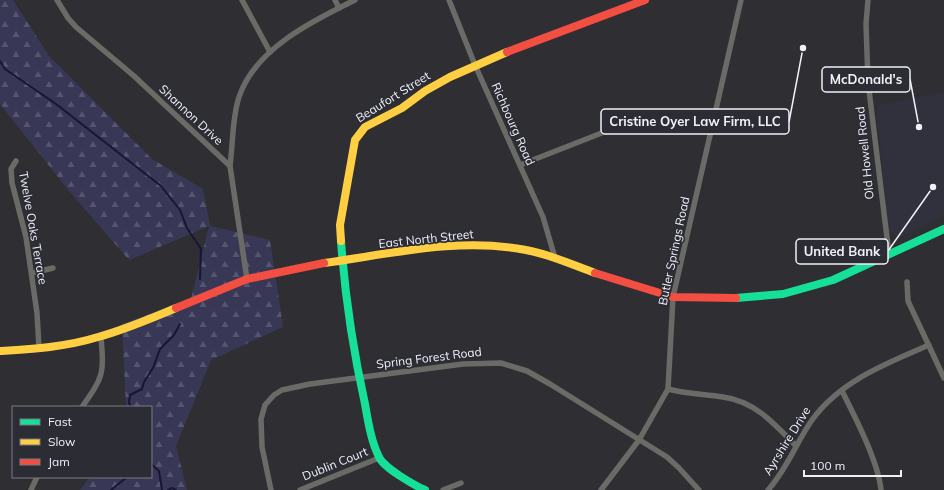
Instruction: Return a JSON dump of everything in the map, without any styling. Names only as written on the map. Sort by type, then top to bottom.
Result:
[{"type":"main road","name":"Beaufort Street","points":[[379,458],[369,424],[359,378],[349,319],[342,260],[340,225],[348,187],[353,147],[357,135],[365,127],[402,108],[435,85],[475,65],[645,0]]},
{"type":"main road","name":"East North Street","points":[[0,351],[39,348],[100,337],[133,326],[247,279],[342,260],[448,246],[501,246],[528,250],[634,286],[673,297],[731,300],[783,294],[833,280],[944,229]]},
{"type":"main road","points":[[379,458],[410,484],[426,490]]},
{"type":"street","points":[[242,0],[270,52]]},
{"type":"street","points":[[335,0],[339,8]]},
{"type":"street","points":[[247,279],[230,166],[239,97],[249,78],[270,52],[299,29],[355,0]]},
{"type":"street","name":"Richbourg Road","points":[[449,0],[475,65],[543,217],[555,258]]},
{"type":"street","name":"Butler Springs Road","points":[[601,490],[639,440],[668,390],[673,297],[741,0]]},
{"type":"street","name":"Old Howell Road","points":[[868,0],[866,24],[868,82],[889,254]]},
{"type":"street","name":"Shannon Drive","points":[[60,2],[68,18],[76,27],[134,76],[230,166]]},
{"type":"street","points":[[520,165],[617,127],[644,120],[685,122],[712,129]]},
{"type":"street","name":"Twelve Oaks Terrace","points":[[16,161],[11,169],[12,183],[26,237],[32,273],[39,348]]},
{"type":"street","points":[[32,273],[53,268]]},
{"type":"street","points":[[907,282],[908,301],[944,378]]},
{"type":"street","points":[[83,406],[97,386],[103,373],[100,337]]},
{"type":"street","name":"Ayrshire Drive","points":[[768,490],[785,468],[795,445],[821,409],[842,391],[869,372],[929,345]]},
{"type":"street","name":"Spring Forest Road","points":[[271,490],[262,447],[261,419],[265,405],[269,399],[278,392],[289,388],[359,378],[463,364],[492,362],[509,365],[527,371],[550,384],[667,457],[699,490]]},
{"type":"street","points":[[668,390],[724,397],[745,403],[764,414],[795,445]]},
{"type":"street","points":[[842,391],[874,464],[880,481],[881,490]]},
{"type":"street","name":"Dublin Court","points":[[300,490],[379,458]]},
{"type":"street","points":[[31,490],[37,478]]},
{"type":"street","points":[[443,490],[461,483]]},
{"type":"shaded area","points":[[944,92],[944,216],[899,238],[889,231],[876,106]]},
{"type":"green space","points":[[0,0],[13,0],[49,56],[152,159],[203,189],[210,226],[270,240],[283,327],[211,360],[176,446],[187,490],[80,490],[89,478],[152,478],[152,406],[126,406],[122,324],[191,299],[209,226],[129,260],[69,191],[0,104]]},
{"type":"waterway","points":[[0,61],[5,69],[56,104],[161,186],[180,210],[187,228],[201,249],[200,279]]},
{"type":"waterway","points":[[130,406],[129,403],[130,395],[142,389],[144,382],[153,368],[160,349],[174,335],[180,324]]},
{"type":"waterway","points":[[152,465],[159,471],[162,490]]},
{"type":"waterway","points":[[111,490],[126,478]]},
{"type":"waterway","points":[[168,490],[172,488],[176,490]]},
{"type":"traffic: fast","points":[[736,298],[783,294],[833,280],[944,229]]},
{"type":"traffic: fast","points":[[341,241],[347,303],[353,343],[374,444],[379,457],[387,466],[425,490]]},
{"type":"traffic: slow","points":[[341,241],[340,225],[355,140],[365,127],[402,108],[425,91],[450,77],[507,52]]},
{"type":"traffic: slow","points":[[324,263],[425,248],[476,245],[501,246],[535,252],[595,273]]},
{"type":"traffic: slow","points":[[0,351],[49,347],[74,343],[127,328],[176,308]]},
{"type":"traffic: jam","points":[[507,52],[645,0]]},
{"type":"traffic: jam","points":[[176,308],[247,279],[324,263]]},
{"type":"traffic: jam","points":[[595,273],[673,297],[736,298]]},
{"type":"place","name":"Cristine Oyer Law Firm, LLC","points":[[803,48]]},
{"type":"place","name":"McDonald's","points":[[919,127]]},
{"type":"place","name":"United Bank","points":[[933,187]]}]
